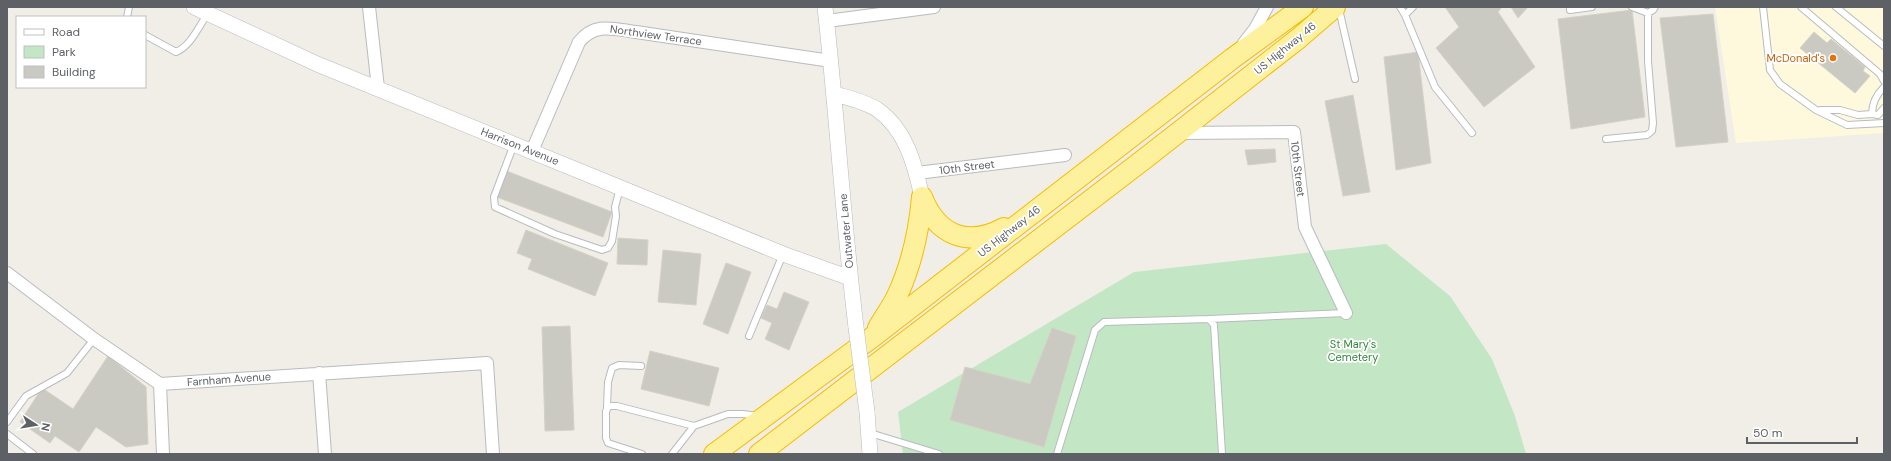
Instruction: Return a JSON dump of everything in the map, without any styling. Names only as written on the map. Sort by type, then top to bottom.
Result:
[{"type":"highway","name":"US Highway 46","points":[[714,454],[764,418],[863,333],[1032,213],[1233,58],[1303,7]]},
{"type":"highway","name":"US Highway 46","points":[[763,451],[1178,133],[1299,38],[1334,7]]},
{"type":"highway","points":[[922,197],[928,212],[938,224],[949,231],[962,236],[976,238],[991,235],[1032,213]]},
{"type":"highway","points":[[863,333],[897,297],[909,267],[919,230],[922,197]]},
{"type":"street","name":"Harrison Avenue","points":[[194,7],[208,10],[318,64],[784,254],[850,278]]},
{"type":"street","points":[[369,7],[378,88]]},
{"type":"street","points":[[826,14],[934,7]]},
{"type":"street","points":[[1233,58],[1255,29],[1267,7]]},
{"type":"street","name":"Outwater Lane","points":[[826,14],[850,278],[863,333],[870,454]]},
{"type":"street","name":"Northview Terrace","points":[[532,151],[579,42],[585,34],[594,30],[604,28],[636,32],[831,61]]},
{"type":"street","points":[[834,94],[878,110],[900,131],[917,173],[922,197]]},
{"type":"street","name":"10th Street","points":[[1178,133],[1294,132],[1305,227],[1346,313]]},
{"type":"street","name":"10th Street","points":[[917,173],[1065,155]]},
{"type":"street","points":[[7,273],[94,339],[160,384],[163,454]]},
{"type":"street","name":"Farnham Avenue","points":[[160,384],[487,363],[493,454]]},
{"type":"street","points":[[318,373],[325,454]]},
{"type":"lane","points":[[1338,7],[1354,79]]},
{"type":"lane","points":[[1400,7],[1405,15],[1435,87],[1472,133]]},
{"type":"lane","points":[[1405,15],[1413,7]]},
{"type":"lane","points":[[1570,7],[1570,10],[1592,7]]},
{"type":"lane","points":[[1632,7],[1648,13]]},
{"type":"lane","points":[[1648,13],[1655,7]]},
{"type":"lane","points":[[1763,7],[1770,70],[1780,84],[1816,110],[1847,125],[1884,123]]},
{"type":"lane","points":[[1802,7],[1880,74],[1884,81]]},
{"type":"lane","points":[[1836,7],[1884,46]]},
{"type":"lane","points":[[146,36],[176,52],[183,49],[190,41],[208,10]]},
{"type":"lane","points":[[1606,139],[1648,135],[1652,131],[1654,123],[1648,61],[1648,13]]},
{"type":"lane","points":[[1872,114],[1879,92],[1884,87]]},
{"type":"lane","points":[[1816,110],[1840,110],[1858,115],[1878,114],[1884,108]]},
{"type":"lane","points":[[514,144],[494,196],[495,207],[555,234],[602,250],[608,248],[612,242],[616,216],[615,207],[620,187]]},
{"type":"lane","points":[[749,336],[784,254]]},
{"type":"lane","points":[[1057,454],[1095,330],[1104,322],[1346,313]]},
{"type":"lane","points":[[1209,319],[1214,325],[1222,454]]},
{"type":"lane","points":[[7,422],[26,396],[67,373],[94,339]]},
{"type":"lane","points":[[641,366],[618,365],[612,368],[608,382],[606,438],[608,443],[642,454]]},
{"type":"lane","points":[[607,407],[612,405],[617,406],[694,426]]},
{"type":"lane","points":[[672,454],[694,426],[722,415],[733,413],[764,418]]},
{"type":"lane","points":[[868,433],[939,454]]},
{"type":"lane","points":[[7,434],[33,454]]},
{"type":"shaded area","points":[[1715,7],[1884,7],[1884,133],[1736,143]]},
{"type":"green space","name":"St Mary's Cemetery","points":[[1386,244],[1450,296],[1492,359],[1515,416],[1526,454],[903,454],[898,412],[1134,272]]},
{"type":"building","points":[[1445,7],[1502,7],[1498,12],[1535,67],[1484,107],[1436,48],[1459,27]]},
{"type":"building","points":[[1511,7],[1528,7],[1518,18]]},
{"type":"building","points":[[1632,10],[1645,117],[1571,129],[1558,19]]},
{"type":"building","points":[[1713,14],[1728,142],[1676,147],[1660,18]]},
{"type":"building","name":"McDonald's","points":[[1814,32],[1827,43],[1831,39],[1865,67],[1863,71],[1870,76],[1855,93],[1800,48]]},
{"type":"building","points":[[1418,52],[1431,163],[1396,170],[1384,57]]},
{"type":"building","points":[[1353,95],[1370,192],[1343,196],[1325,101]]},
{"type":"building","points":[[1275,149],[1276,162],[1248,165],[1245,150]]},
{"type":"building","points":[[504,170],[612,212],[603,237],[494,196]]},
{"type":"building","points":[[526,230],[608,263],[595,296],[528,269],[532,259],[517,253]]},
{"type":"building","points":[[618,238],[648,240],[647,265],[617,264]]},
{"type":"building","points":[[663,250],[701,254],[696,305],[658,302]]},
{"type":"building","points":[[726,263],[751,272],[728,334],[703,324]]},
{"type":"building","points":[[784,292],[809,302],[789,350],[765,339],[772,323],[761,318],[767,305],[777,309]]},
{"type":"building","points":[[570,326],[574,430],[545,431],[542,327]]},
{"type":"building","points":[[1052,328],[1076,336],[1044,447],[950,420],[965,367],[1030,384]]},
{"type":"building","points":[[650,351],[719,368],[709,406],[641,389]]},
{"type":"building","points":[[108,356],[146,387],[148,444],[126,447],[96,427],[79,452],[55,436],[50,443],[20,422],[42,388],[73,409]]},
{"type":"place","name":"McDonald's","points":[[1833,58]]}]
